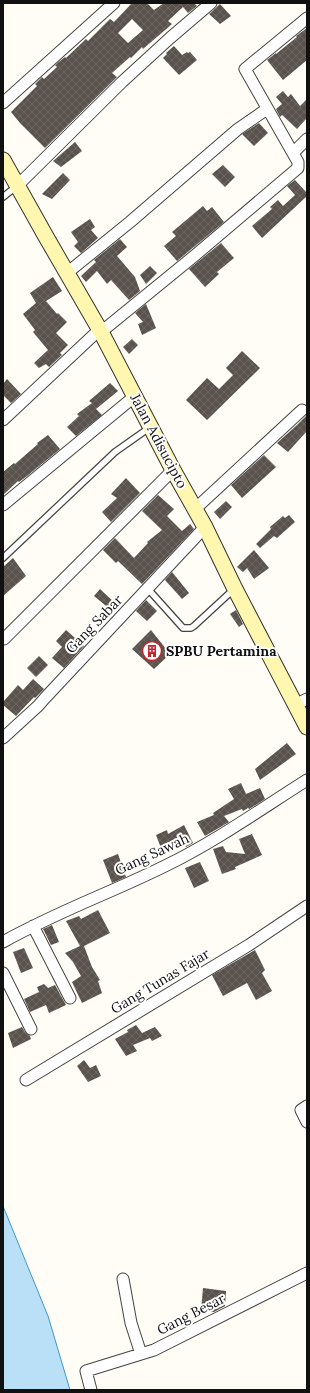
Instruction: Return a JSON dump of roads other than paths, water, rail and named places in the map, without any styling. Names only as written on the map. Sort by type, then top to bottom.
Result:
[{"type":"main road","name":"Jalan Adisucipto","points":[[3,160],[100,331],[173,470],[205,527],[235,589],[302,702],[307,727]]},
{"type":"street","points":[[3,103],[114,3]]},
{"type":"street","points":[[17,186],[122,82],[211,3]]},
{"type":"street","points":[[3,420],[100,331],[194,257],[298,168],[298,162],[266,109],[245,69],[307,18]]},
{"type":"street","points":[[67,273],[130,222],[238,129],[266,109]]},
{"type":"street","points":[[293,153],[307,139]]},
{"type":"street","points":[[3,505],[135,396]]},
{"type":"street","points":[[195,509],[302,410]]},
{"type":"street","points":[[4,639],[173,470]]},
{"type":"street","name":"Gang Sabar","points":[[3,738],[38,706],[205,527]]},
{"type":"street","name":"Gang Sawah","points":[[3,942],[76,905],[166,865],[205,845],[307,780]]},
{"type":"street","name":"Gang Tunas Fajar","points":[[26,1080],[249,944],[307,906]]},
{"type":"street","points":[[33,926],[70,998]]},
{"type":"street","points":[[3,973],[31,1029]]},
{"type":"street","points":[[307,1106],[301,1110],[307,1122]]},
{"type":"street","name":"Gang Besar","points":[[91,1390],[86,1372],[165,1345],[307,1273]]},
{"type":"street","points":[[124,1279],[130,1323],[141,1354]]},
{"type":"lane","points":[[3,197],[17,186]]},
{"type":"lane","points":[[3,558],[115,452],[151,426]]},
{"type":"lane","points":[[148,589],[183,628],[186,628],[194,626],[235,589]]},
{"type":"water","points":[[3,1206],[48,1316],[70,1390],[3,1390]]},
{"type":"place","name":"SPBU Pertamina","points":[[152,651]]}]
